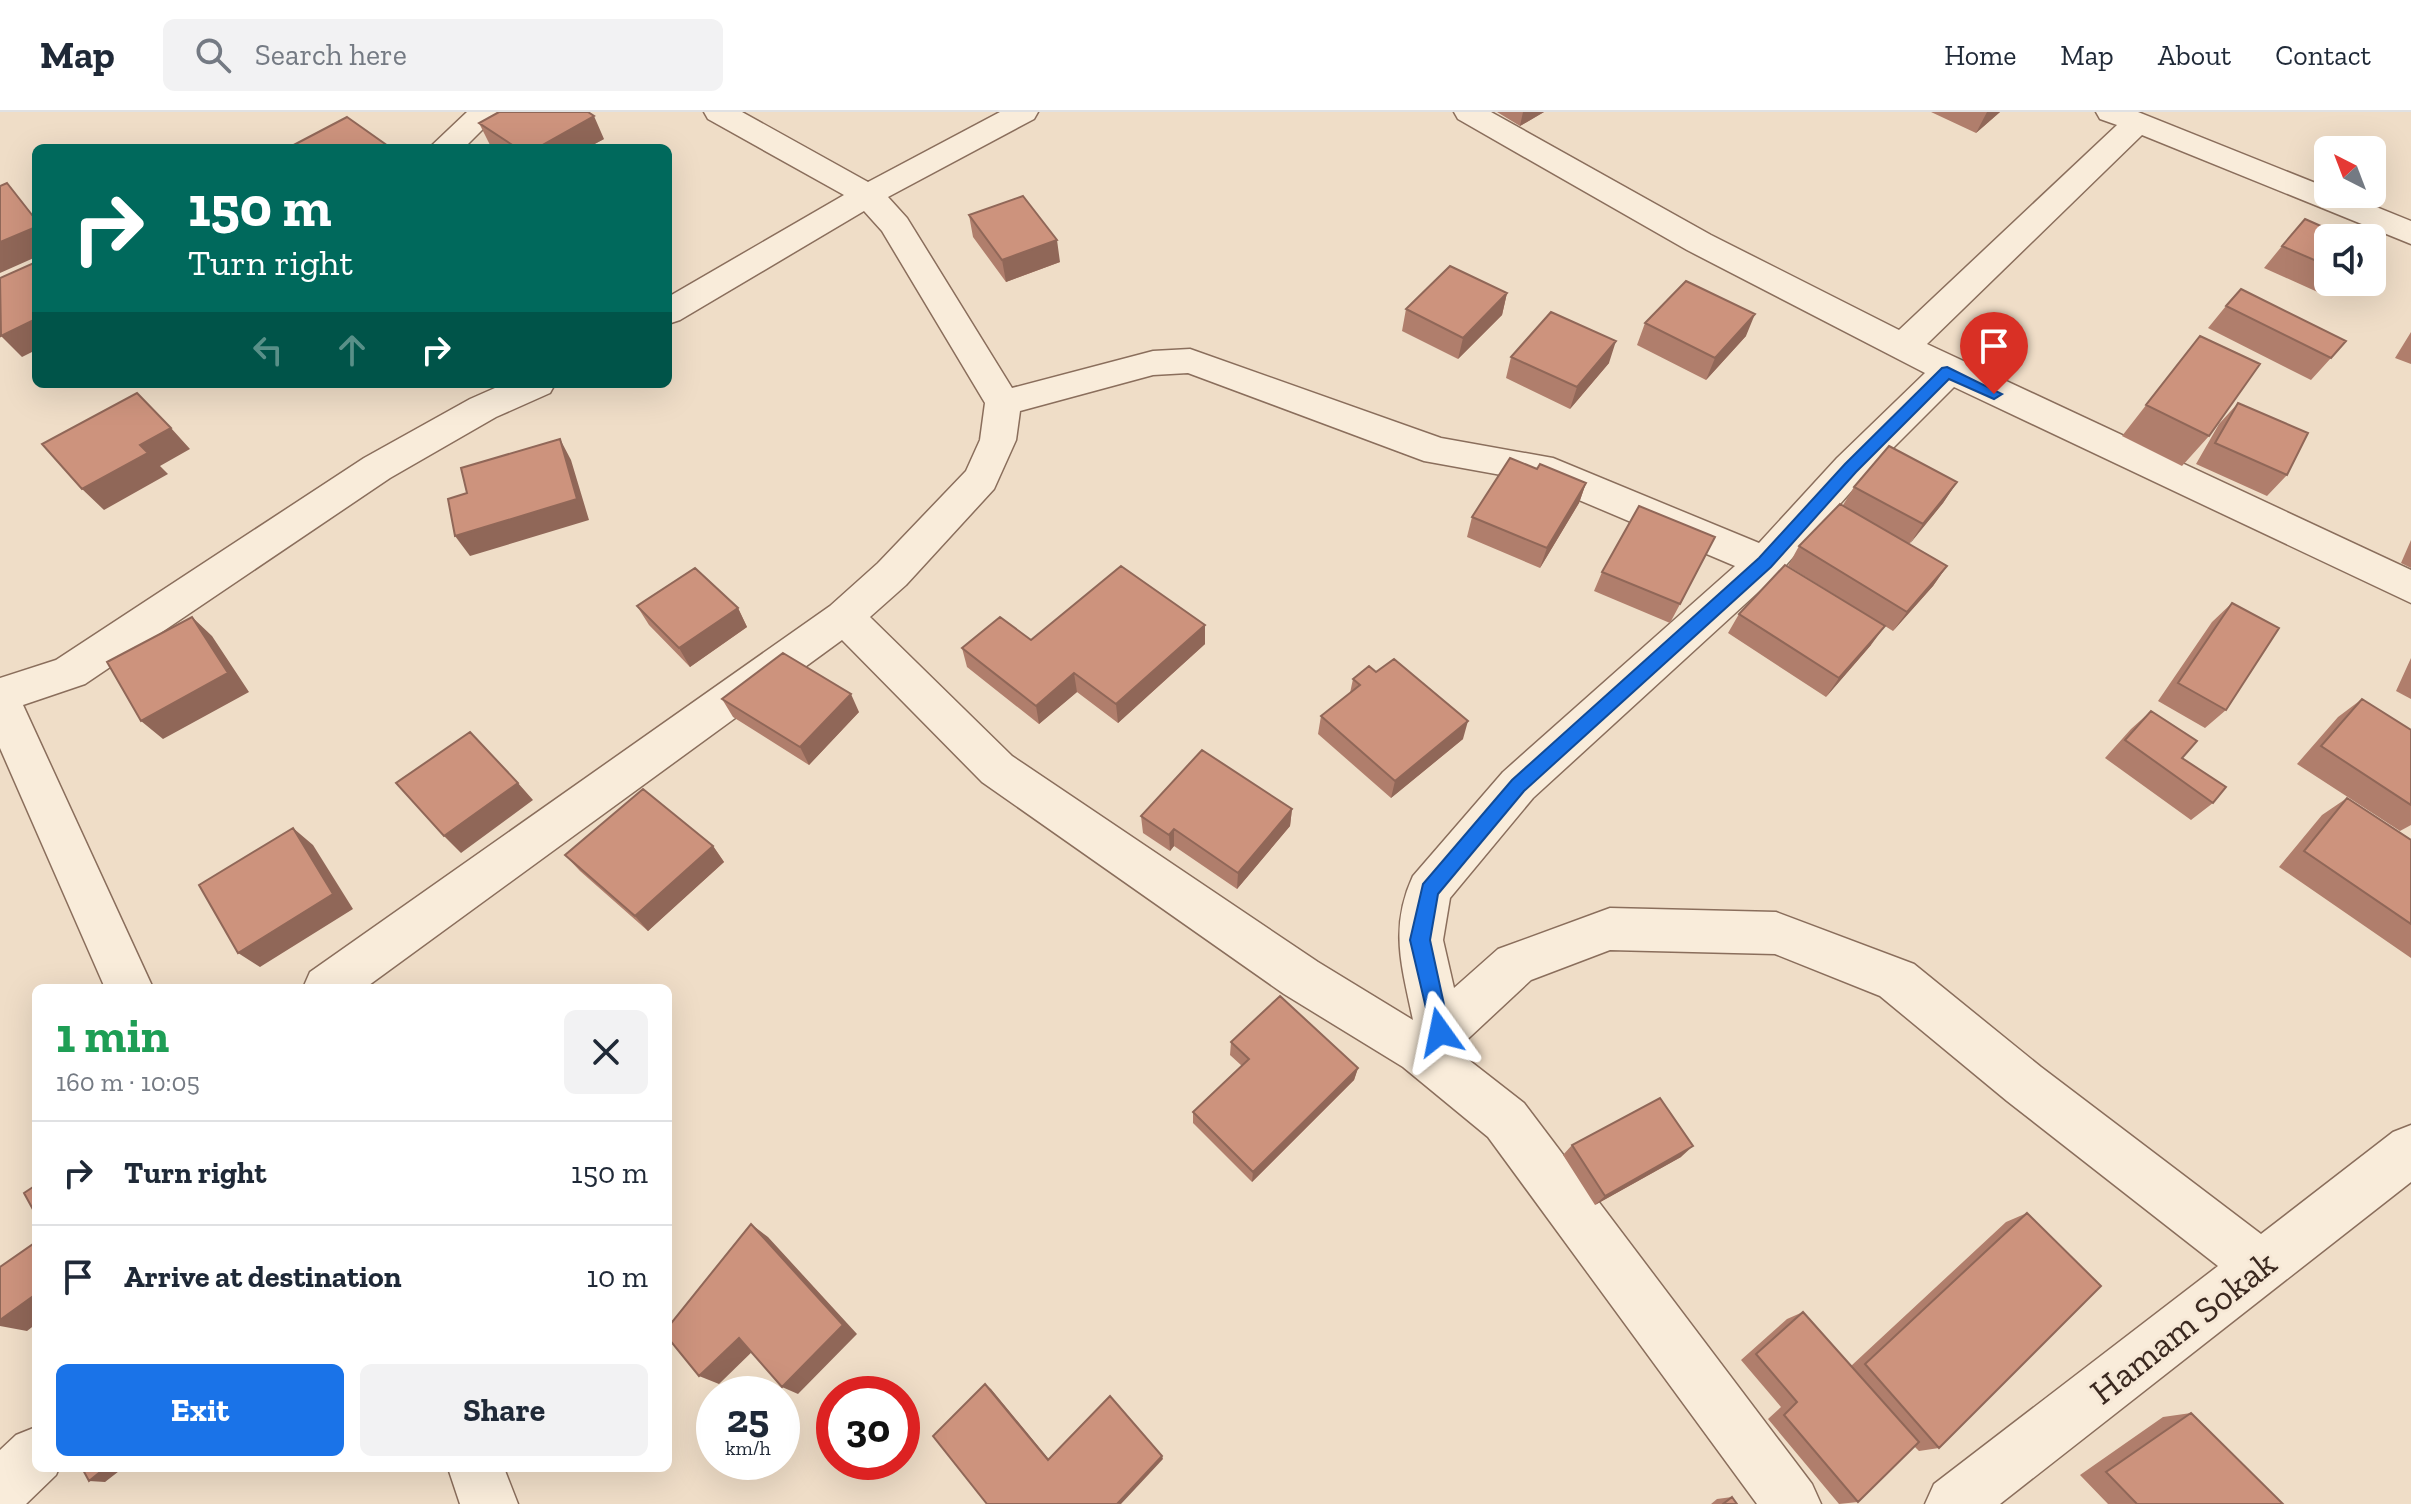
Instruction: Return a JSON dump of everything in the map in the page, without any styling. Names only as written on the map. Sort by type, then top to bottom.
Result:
[{"type":"street","points":[[449,144],[485,112]]},
{"type":"street","points":[[333,984],[844,617],[892,574],[981,479],[998,440],[1003,403],[895,225],[868,195],[719,112]]},
{"type":"street","points":[[672,310],[868,195],[1023,112]]},
{"type":"street","points":[[1469,112],[1662,224],[1947,372],[2411,587]]},
{"type":"street","points":[[1901,348],[2124,118],[2411,233]]},
{"type":"street","points":[[1003,403],[1140,366],[1190,361],[1437,451],[1540,468],[1765,562]]},
{"type":"street","points":[[1430,1041],[1420,940],[1429,890],[1518,785],[1765,562],[1850,468],[1947,372]]},
{"type":"street","points":[[127,984],[0,697],[70,672],[312,509],[470,396],[515,388]]},
{"type":"street","points":[[844,617],[997,769],[1301,978],[1430,1041],[1506,1120],[1792,1504]]},
{"type":"street","points":[[1430,1041],[1515,964],[1610,929],[1776,933],[1897,980],[2024,1084],[2260,1266]]},
{"type":"street","name":"Hamam Sokak","points":[[1954,1504],[2411,1150]]},
{"type":"street","points":[[0,1489],[32,1459]]},
{"type":"street","points":[[477,1472],[489,1504]]},
{"type":"building","points":[[499,112],[588,112],[594,116],[544,144],[511,144],[479,123]]},
{"type":"building","points":[[347,117],[385,144],[296,144]]},
{"type":"building","points":[[7,183],[32,215],[32,229],[0,242],[0,186]]},
{"type":"building","points":[[1023,196],[1057,240],[1002,260],[969,215]]},
{"type":"building","points":[[2305,219],[2316,224],[2314,260],[2282,246]]},
{"type":"building","points":[[32,264],[32,321],[1,336],[0,278]]},
{"type":"building","points":[[1450,266],[1507,293],[1463,338],[1406,309]]},
{"type":"building","points":[[1686,281],[1755,314],[1715,358],[1645,323]]},
{"type":"building","points":[[2241,289],[2346,341],[2331,358],[2226,306]]},
{"type":"building","points":[[1551,312],[1616,341],[1577,387],[1511,357]]},
{"type":"building","points":[[2200,336],[2260,364],[2209,436],[2146,405]]},
{"type":"building","points":[[137,393],[171,428],[140,445],[148,453],[82,489],[42,444]]},
{"type":"building","points":[[2238,403],[2308,433],[2287,475],[2215,443]]},
{"type":"building","points":[[560,439],[577,499],[455,536],[448,499],[467,493],[461,468]]},
{"type":"building","points":[[1889,446],[1957,482],[1923,524],[1854,487]]},
{"type":"building","points":[[1510,458],[1537,469],[1540,464],[1586,483],[1547,548],[1472,517]]},
{"type":"building","points":[[1840,504],[1947,566],[1907,612],[1799,546]]},
{"type":"building","points":[[1639,506],[1715,537],[1680,604],[1602,572]]},
{"type":"building","points":[[1785,565],[1885,626],[1839,678],[1739,614]]},
{"type":"building","points":[[1121,566],[1205,625],[1116,704],[1074,673],[1036,706],[962,648],[1000,617],[1031,640]]},
{"type":"building","points":[[695,568],[738,608],[679,648],[637,606]]},
{"type":"building","points":[[2232,603],[2279,628],[2226,710],[2178,683]]},
{"type":"building","points":[[192,617],[228,673],[141,721],[107,662]]},
{"type":"building","points":[[783,653],[851,694],[800,747],[722,699]]},
{"type":"building","points":[[1394,659],[1468,721],[1395,781],[1321,716],[1360,685],[1353,679],[1369,666],[1376,672]]},
{"type":"building","points":[[2362,699],[2411,730],[2411,805],[2321,746]]},
{"type":"building","points":[[2151,711],[2197,741],[2182,758],[2226,787],[2213,803],[2125,740]]},
{"type":"building","points":[[470,732],[518,783],[444,836],[396,783]]},
{"type":"building","points":[[1202,750],[1292,809],[1238,873],[1174,829],[1169,835],[1141,816]]},
{"type":"building","points":[[643,789],[713,846],[635,916],[565,855]]},
{"type":"building","points":[[2347,798],[2411,840],[2411,924],[2304,851]]},
{"type":"building","points":[[293,828],[333,894],[238,953],[199,885]]},
{"type":"building","points":[[1280,996],[1358,1068],[1253,1172],[1193,1112],[1249,1059],[1231,1042]]},
{"type":"building","points":[[1660,1098],[1693,1146],[1605,1196],[1572,1145]]},
{"type":"building","points":[[32,1188],[32,1208],[24,1193]]},
{"type":"building","points":[[2027,1213],[2101,1286],[1939,1448],[1865,1364]]},
{"type":"building","points":[[751,1224],[843,1325],[793,1376],[772,1376],[739,1338],[699,1376],[672,1343],[672,1322]]},
{"type":"building","points":[[32,1245],[32,1297],[0,1320],[0,1267]]},
{"type":"building","points":[[1803,1312],[1919,1442],[1858,1502],[1784,1415],[1797,1402],[1756,1354]]},
{"type":"building","points":[[985,1384],[1048,1460],[1110,1396],[1162,1456],[1117,1504],[987,1504],[933,1436]]},
{"type":"building","points":[[2191,1413],[2283,1504],[2137,1504],[2106,1472]]},
{"type":"building","points":[[84,1472],[100,1472],[89,1481]]},
{"type":"building","points":[[1732,1497],[1737,1504],[1723,1504]]},
{"type":"route","points":[[1440,1032],[1420,940],[1429,890],[1518,785],[1765,562],[1850,468],[1947,372],[1994,394]]}]
